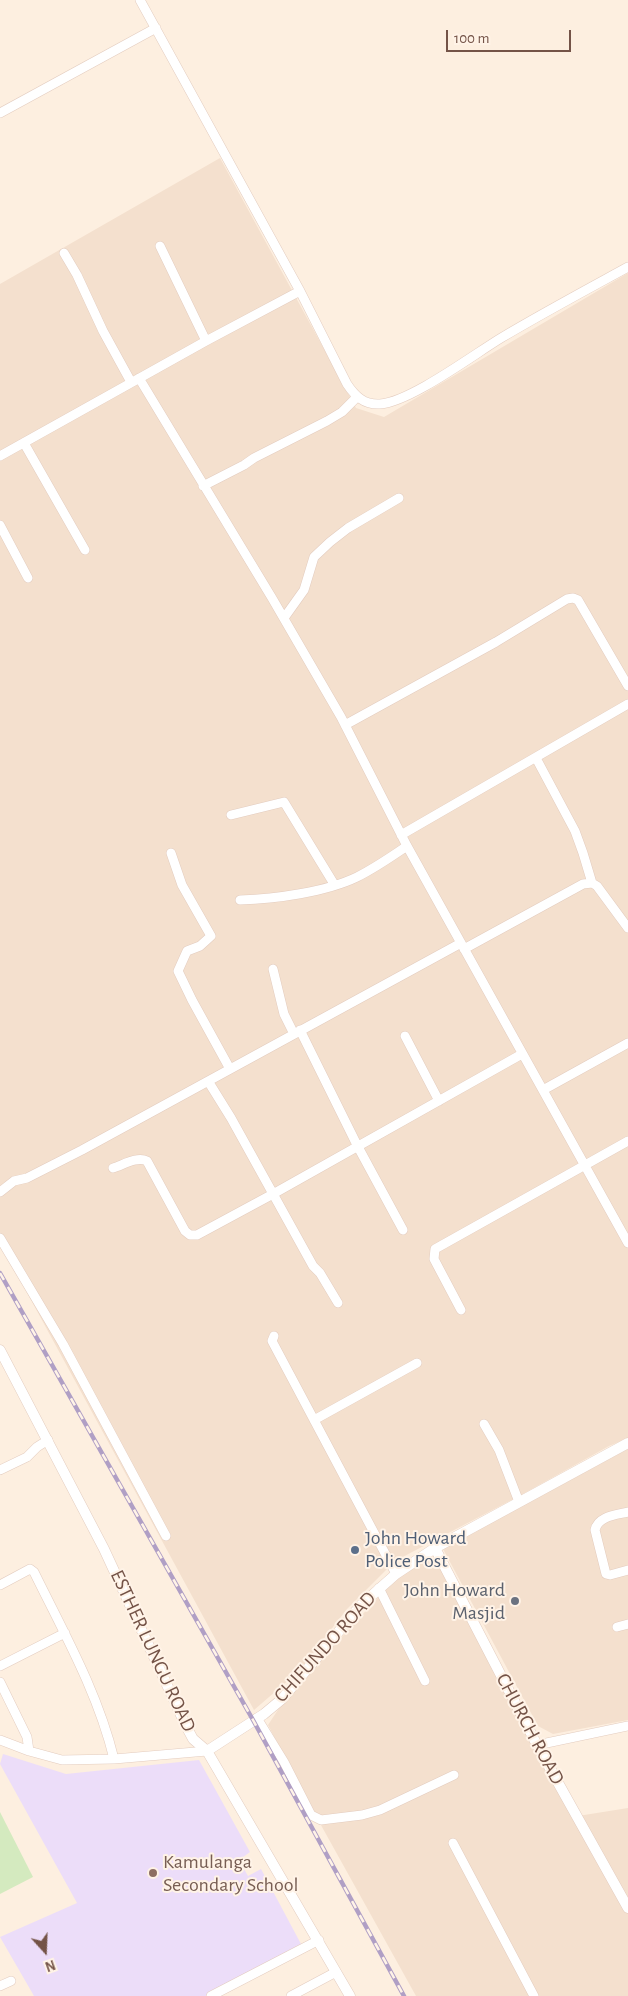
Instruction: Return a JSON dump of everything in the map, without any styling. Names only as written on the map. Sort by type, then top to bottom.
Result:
[{"type":"street","points":[[140,0],[300,291],[356,398],[380,404],[394,401],[410,394],[500,338],[628,267]]},
{"type":"street","points":[[0,113],[156,28]]},
{"type":"street","points":[[160,246],[206,341]]},
{"type":"street","points":[[64,253],[77,275],[103,332],[203,486],[284,618],[344,725],[401,835],[462,946],[628,1243]]},
{"type":"street","points":[[0,456],[135,380],[300,291]]},
{"type":"street","points":[[203,486],[327,421],[342,412],[356,398]]},
{"type":"street","points":[[24,444],[85,550]]},
{"type":"street","points":[[284,618],[304,590],[314,557],[348,528],[399,498]]},
{"type":"street","points":[[0,525],[28,578]]},
{"type":"street","points":[[344,725],[432,678],[568,599],[573,598],[578,600],[628,686]]},
{"type":"street","points":[[401,835],[628,704]]},
{"type":"street","points":[[536,758],[575,831],[592,883]]},
{"type":"street","points":[[231,815],[284,802],[334,884]]},
{"type":"street","points":[[240,900],[286,897],[357,877],[407,846]]},
{"type":"street","points":[[171,853],[182,885],[211,936],[200,946],[187,951],[178,971],[230,1069]]},
{"type":"street","points":[[0,1192],[14,1181],[27,1178],[297,1032],[584,884],[592,883],[597,886],[628,928]]},
{"type":"street","points":[[273,969],[281,1006],[297,1032],[403,1230]]},
{"type":"street","points":[[406,1036],[440,1100]]},
{"type":"street","points":[[543,1090],[628,1043]]},
{"type":"street","points":[[113,1168],[137,1160],[147,1161],[185,1231],[190,1235],[197,1234],[273,1194],[357,1145],[522,1054]]},
{"type":"street","points":[[208,1081],[313,1266],[320,1273],[338,1303]]},
{"type":"street","points":[[461,1310],[434,1259],[433,1254],[436,1250],[628,1141]]},
{"type":"street","points":[[0,1238],[63,1344],[166,1536]]},
{"type":"street","points":[[274,1336],[272,1341],[396,1574]]},
{"type":"street","name":"ESTHER LUNGU ROAD","points":[[0,1350],[104,1549],[193,1739],[207,1751],[350,1996]]},
{"type":"street","points":[[314,1420],[417,1363]]},
{"type":"street","points":[[484,1424],[499,1450],[519,1502]]},
{"type":"street","points":[[0,1470],[27,1457],[48,1440]]},
{"type":"street","name":"CHIFUNDO ROAD","points":[[207,1751],[282,1699],[361,1606],[396,1574],[435,1548],[628,1443]]},
{"type":"street","points":[[628,1512],[604,1518],[596,1524],[595,1530],[606,1574],[610,1576],[628,1570]]},
{"type":"street","name":"CHURCH ROAD","points":[[435,1548],[537,1745],[628,1908]]},
{"type":"street","points":[[0,1585],[31,1569],[65,1633],[102,1715],[114,1759]]},
{"type":"street","points":[[379,1588],[425,1681]]},
{"type":"street","points":[[617,1627],[628,1624]]},
{"type":"street","points":[[0,1666],[65,1633]]},
{"type":"street","points":[[0,1682],[27,1737],[29,1751]]},
{"type":"street","points":[[257,1718],[284,1762],[311,1815],[321,1820],[362,1815],[380,1810],[454,1775]]},
{"type":"street","points":[[537,1745],[628,1726]]},
{"type":"street","points":[[0,1740],[29,1751],[62,1760],[114,1759],[207,1751]]},
{"type":"street","points":[[453,1843],[534,1996]]},
{"type":"street","points":[[211,1996],[319,1940]]},
{"type":"street","points":[[291,1996],[336,1972]]},
{"type":"street","points":[[0,1986],[11,1981]]},
{"type":"shaded area","points":[[220,158],[356,408],[384,417],[628,273],[628,1438],[609,1446],[521,1495],[395,1561],[347,1609],[298,1672],[254,1710],[0,1243],[0,284]]},
{"type":"shaded area","points":[[628,1449],[628,1720],[553,1734],[538,1726],[443,1549]]},
{"type":"shaded area","points":[[428,1558],[438,1562],[578,1816],[628,1808],[628,1996],[416,1996],[312,1809],[268,1725],[285,1699],[396,1578]]},
{"type":"shaded area","name":"Kamulanga Secondary School","points":[[3,1754],[66,1774],[199,1760],[250,1852],[239,1860],[248,1876],[261,1869],[301,1944],[206,1996],[34,1996],[0,1937],[77,1903],[0,1764]]},
{"type":"green space","points":[[0,1812],[33,1877],[0,1894]]},
{"type":"railway","points":[[0,1273],[253,1720],[404,1996]]},
{"type":"place","name":"John Howard Police Post","points":[[355,1550]]},
{"type":"place","name":"John Howard Masjid","points":[[515,1601]]},
{"type":"place","name":"Kamulanga Secondary School","points":[[153,1873]]}]
